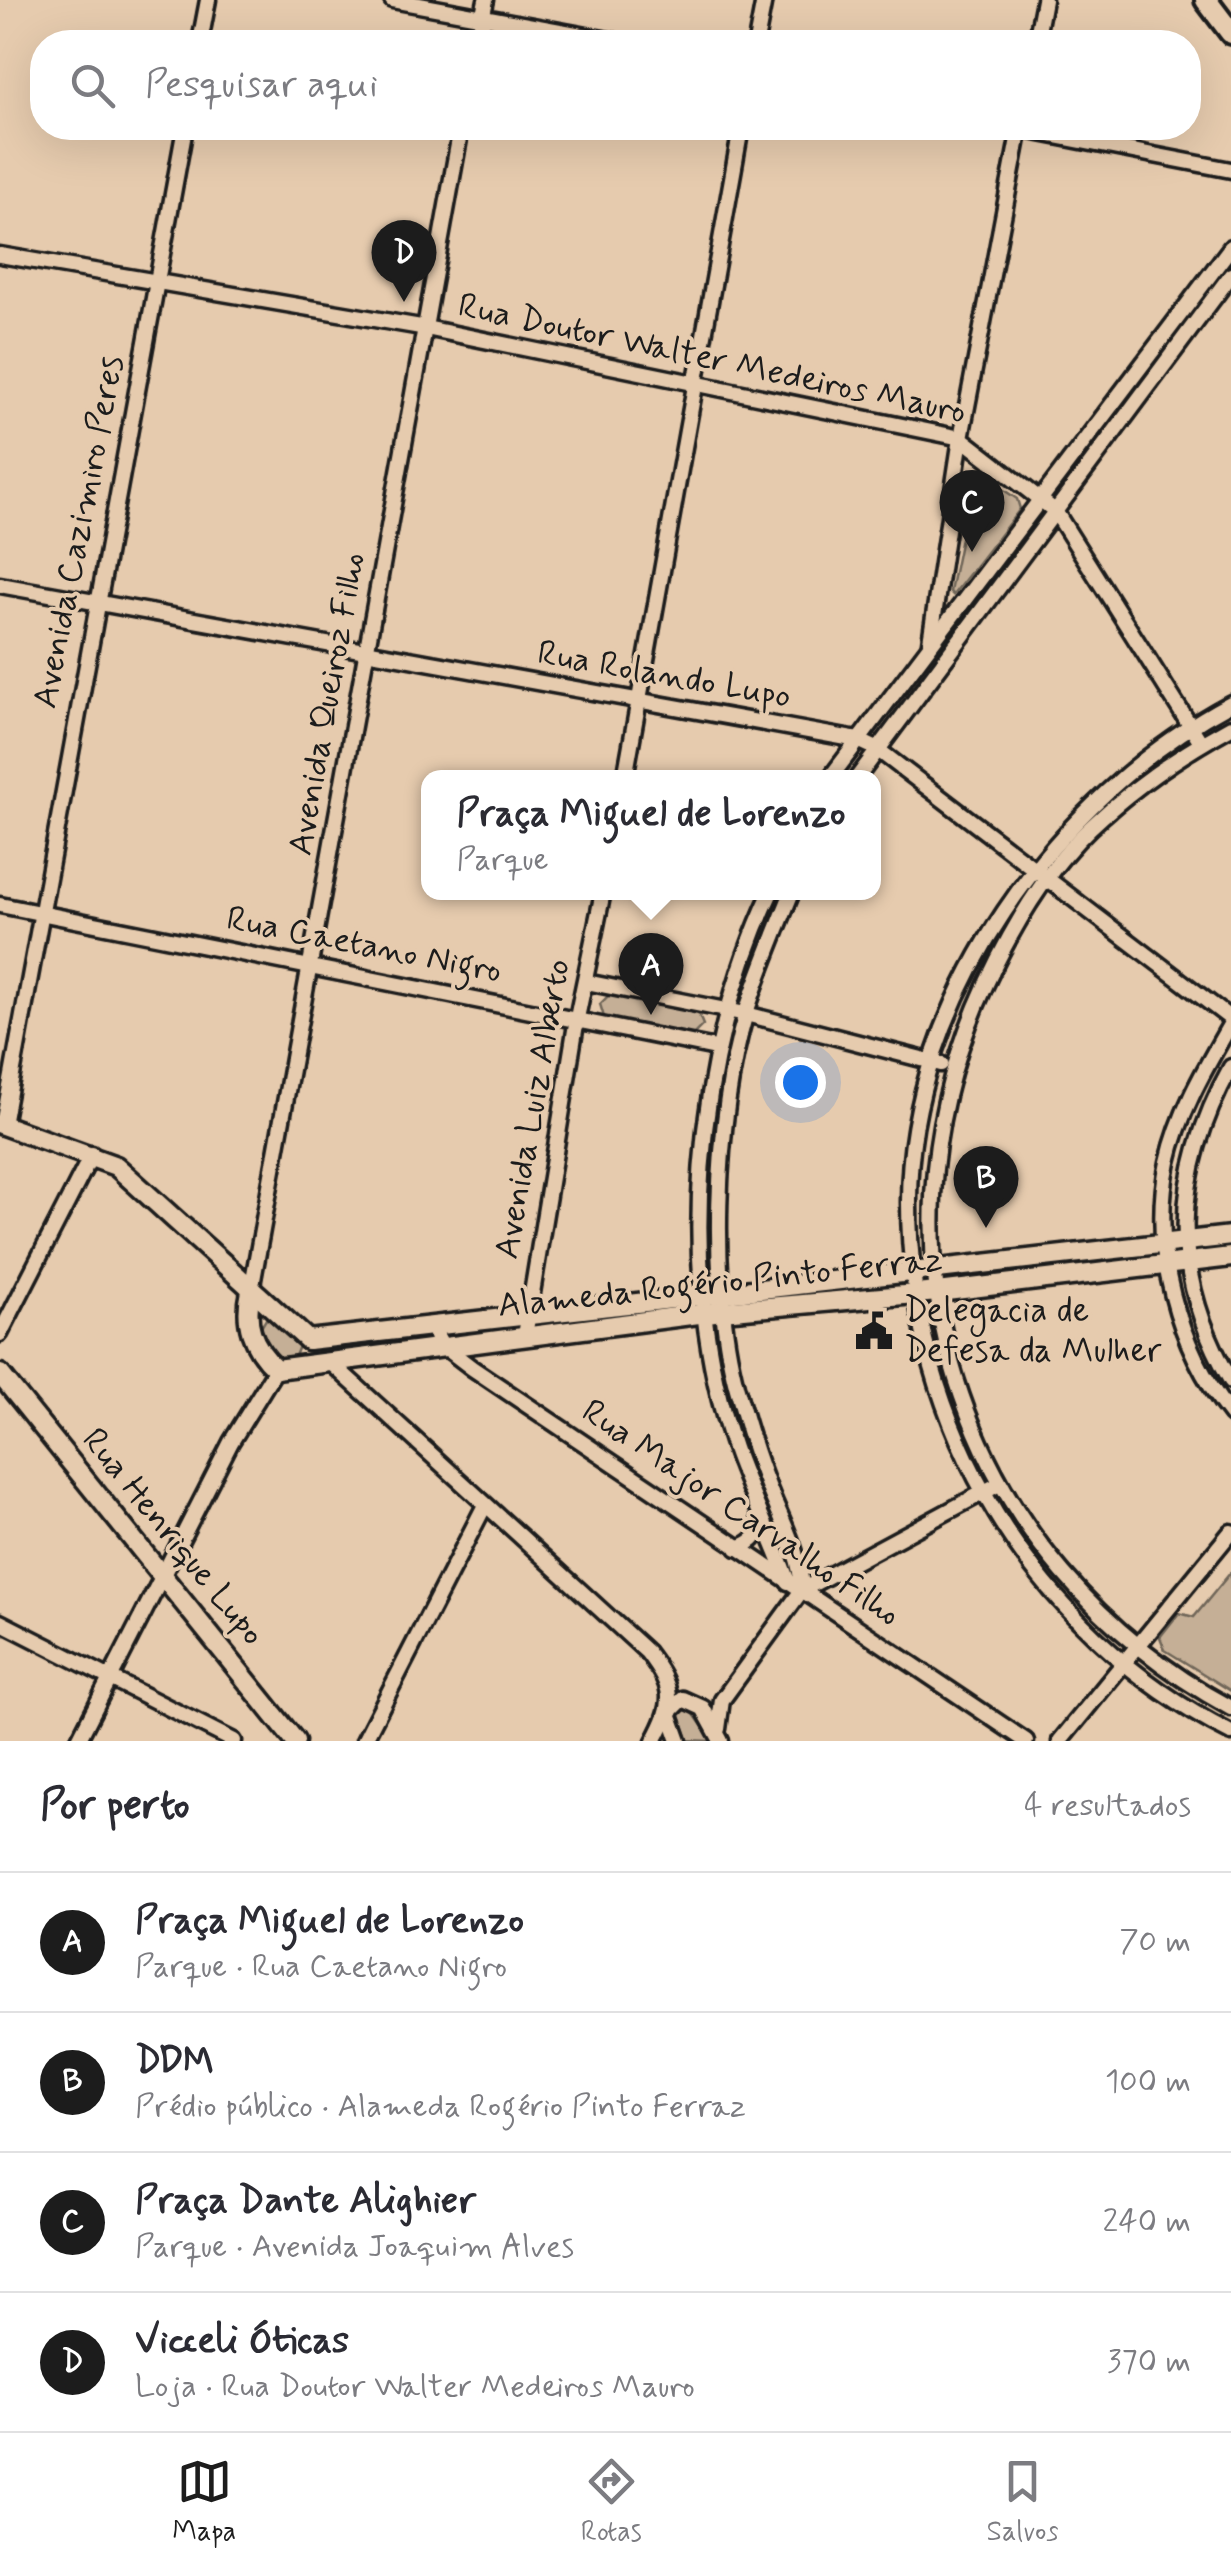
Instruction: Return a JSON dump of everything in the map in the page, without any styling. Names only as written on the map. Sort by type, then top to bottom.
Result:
[{"type":"main road","points":[[1206,0],[1231,33]]},
{"type":"street","points":[[202,30],[208,0]]},
{"type":"street","points":[[392,0],[556,30]]},
{"type":"street","points":[[479,30],[486,0]]},
{"type":"street","points":[[758,30],[764,0]]},
{"type":"street","points":[[1038,30],[1044,0]]},
{"type":"street","name":"Avenida Cazimiro Peres","points":[[2,1124],[182,140]]},
{"type":"street","name":"Avenida Queiroz Filho","points":[[251,1291],[368,652],[422,326],[459,140]]},
{"type":"street","points":[[627,770],[739,140]]},
{"type":"street","points":[[930,643],[961,438],[1016,140]]},
{"type":"street","points":[[1079,140],[1231,170]]},
{"type":"street","points":[[836,770],[1231,247]]},
{"type":"street","name":"Rua Doutor Walter Medeiros Mauro","points":[[0,256],[422,326],[961,438],[1056,511],[1201,743]]},
{"type":"street","points":[[863,770],[1231,275]]},
{"type":"street","name":"Rua Rolando Lupo","points":[[0,585],[858,740],[877,748],[1035,866],[1231,1021]]},
{"type":"street","points":[[1231,703],[1190,725],[1126,772],[1079,814],[1035,866],[993,928],[947,1023],[934,1062],[920,1114],[909,1200],[916,1294],[933,1373],[980,1492],[1066,1610],[1122,1662],[1198,1716],[1231,1732]]},
{"type":"street","points":[[1231,726],[1133,790],[1088,830],[1049,877],[1008,937],[969,1020],[954,1068],[932,1202],[938,1292],[958,1388],[998,1484],[1032,1537],[1081,1597],[1180,1680],[1231,1708]]},
{"type":"street","name":"Avenida Luiz Alberto","points":[[526,1327],[577,1018],[602,900]]},
{"type":"street","points":[[720,1735],[722,1700],[795,1586],[801,1570],[765,1480],[714,1298],[706,1113],[726,1010],[767,900]]},
{"type":"street","points":[[714,1298],[726,1134],[746,1014],[789,900]]},
{"type":"street","name":"Rua Caetano Nigro","points":[[0,906],[312,964],[716,1048]]},
{"type":"street","points":[[586,982],[746,1014],[954,1068]]},
{"type":"street","points":[[1231,1021],[1182,1118],[1168,1164],[1164,1245],[1180,1320],[1231,1415]]},
{"type":"street","points":[[1231,1066],[1202,1125],[1183,1212],[1186,1252],[1201,1320],[1231,1382]]},
{"type":"street","points":[[2,1124],[116,1166],[308,1340],[304,1364]]},
{"type":"street","points":[[0,1334],[92,1154]]},
{"type":"street","name":"Alameda Rogério Pinto Ferraz","points":[[714,1298],[938,1292],[1167,1264],[1186,1252],[1231,1236]]},
{"type":"street","name":"Alameda Rogério Pinto Ferraz","points":[[276,1369],[442,1346],[526,1327],[714,1298],[936,1268],[1164,1245],[1186,1252],[1231,1257]]},
{"type":"street","points":[[78,1741],[230,1442],[276,1369],[249,1329],[246,1315],[251,1291]]},
{"type":"street","name":"Alameda Rogério Pinto Ferraz","points":[[308,1340],[432,1327],[526,1327],[702,1315],[714,1298]]},
{"type":"street","points":[[702,1315],[733,1446],[758,1511],[795,1586]]},
{"type":"street","name":"Rua Major Carvalho Filho","points":[[432,1327],[442,1346],[1026,1741]]},
{"type":"street","points":[[329,1361],[647,1652],[666,1678],[669,1714],[679,1741]]},
{"type":"street","name":"Rua Henrique Lupo","points":[[0,1374],[295,1741]]},
{"type":"street","points":[[795,1586],[998,1484]]},
{"type":"street","points":[[364,1741],[486,1505]]},
{"type":"street","points":[[738,1548],[752,1543],[760,1532],[758,1511]]},
{"type":"street","points":[[1060,1741],[1231,1532]]},
{"type":"street","points":[[0,1622],[234,1741]]},
{"type":"street","points":[[654,1741],[682,1698],[722,1700]]},
{"type":"street","points":[[693,1700],[720,1735]]},
{"type":"shaded area","points":[[975,470],[1017,499],[1020,509],[953,595],[950,592]]},
{"type":"shaded area","points":[[609,995],[698,1013],[703,1025],[693,1035],[604,1017],[600,1004]]},
{"type":"shaded area","points":[[266,1319],[272,1320],[299,1346],[295,1356],[281,1358],[268,1347],[260,1329]]},
{"type":"shaded area","points":[[1231,1572],[1231,1691],[1165,1650],[1160,1637],[1179,1613],[1194,1617]]},
{"type":"shaded area","points":[[678,1710],[691,1710],[713,1741],[688,1740]]},
{"type":"place","name":"Vicceli Óticas","points":[[404,302]]},
{"type":"place","name":"Praça Dante Alighier","points":[[972,552]]},
{"type":"place","name":"Praça Miguel de Lorenzo","points":[[651,1015]]},
{"type":"place","name":"DDM","points":[[986,1228]]},
{"type":"place","name":"Delegacia de Defesa da Mulher","points":[[874,1331]]}]
